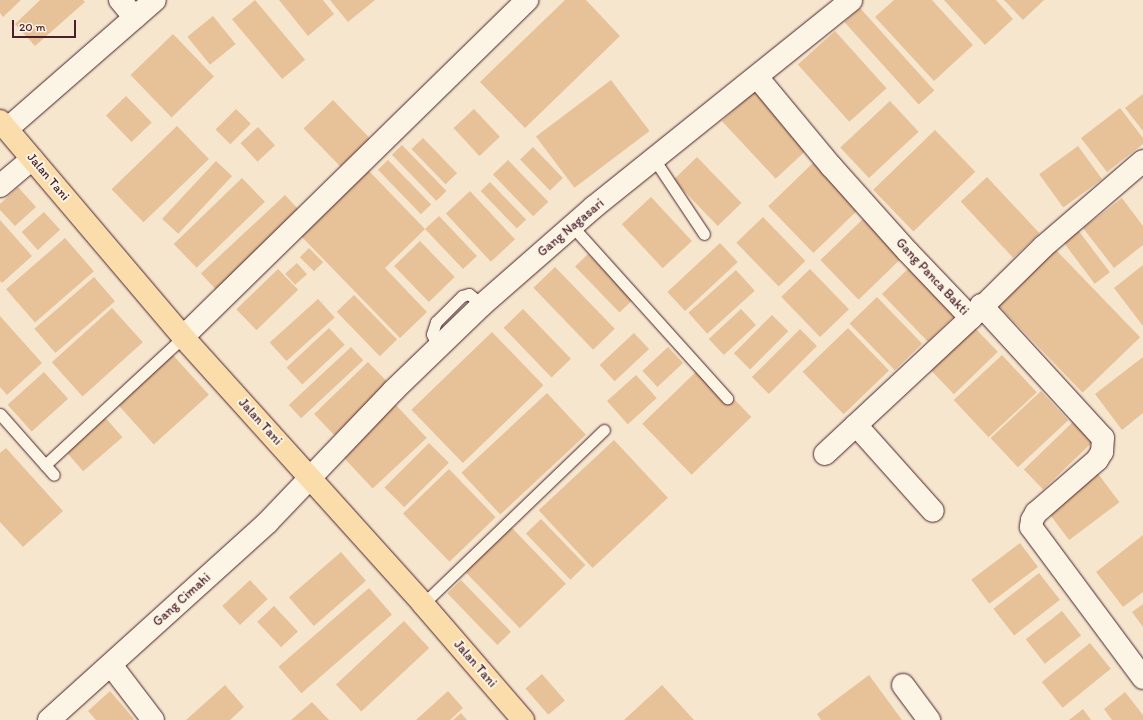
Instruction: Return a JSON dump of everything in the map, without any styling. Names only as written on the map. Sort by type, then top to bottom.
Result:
[{"type":"highway","name":"Jalan Tani","points":[[3,125],[183,337],[423,604],[523,720]]},
{"type":"street","points":[[120,0],[135,18]]},
{"type":"street","points":[[3,125],[135,18],[154,0]]},
{"type":"street","points":[[183,337],[527,0]]},
{"type":"street","name":"Gang Nagasari","points":[[311,478],[394,390],[482,305],[572,226],[851,0]]},
{"type":"street","name":"Gang Panca Bakti","points":[[757,77],[831,166],[908,252],[976,312],[1043,247],[1143,161]]},
{"type":"street","points":[[0,186],[32,159]]},
{"type":"street","points":[[825,454],[976,312],[1103,438],[1102,452],[1097,460],[1036,514],[1032,520],[1031,527],[1143,678]]},
{"type":"street","points":[[856,425],[933,511]]},
{"type":"street","name":"Gang Cimahi","points":[[50,720],[268,522],[311,478]]},
{"type":"street","points":[[111,665],[153,720]]},
{"type":"street","points":[[903,685],[929,720]]},
{"type":"lane","points":[[654,159],[704,234]]},
{"type":"lane","points":[[572,226],[726,398]]},
{"type":"lane","points":[[45,465],[183,337]]},
{"type":"lane","points":[[0,414],[54,475]]},
{"type":"lane","points":[[423,604],[604,430]]},
{"type":"building","points":[[0,0],[21,0],[3,17],[0,13]]},
{"type":"building","points":[[40,0],[83,0],[85,2],[35,46],[15,24]]},
{"type":"building","points":[[255,0],[305,60],[282,79],[232,19]]},
{"type":"building","points":[[279,0],[323,0],[334,14],[308,36]]},
{"type":"building","points":[[330,0],[375,0],[348,22]]},
{"type":"building","points":[[565,0],[586,0],[620,36],[525,128],[480,82]]},
{"type":"building","points":[[894,0],[932,0],[973,45],[934,81],[875,17]]},
{"type":"building","points":[[944,0],[996,0],[1013,19],[985,45]]},
{"type":"building","points":[[1004,0],[1044,0],[1023,20]]},
{"type":"building","points":[[860,8],[934,90],[919,105],[844,22]]},
{"type":"building","points":[[213,16],[236,44],[210,65],[187,37]]},
{"type":"building","points":[[835,31],[887,88],[849,122],[798,64]]},
{"type":"building","points":[[173,34],[214,76],[172,117],[131,75]]},
{"type":"building","points":[[611,80],[650,131],[574,188],[536,137]]},
{"type":"building","points":[[754,91],[808,149],[776,179],[722,121]]},
{"type":"building","points":[[1143,94],[1143,131],[1125,108]]},
{"type":"building","points":[[126,96],[152,123],[132,142],[106,115]]},
{"type":"building","points":[[333,100],[370,138],[340,167],[304,128]]},
{"type":"building","points":[[890,101],[919,132],[869,178],[840,147]]},
{"type":"building","points":[[1120,108],[1143,138],[1143,144],[1107,172],[1081,138]]},
{"type":"building","points":[[236,109],[251,124],[230,144],[215,130]]},
{"type":"building","points":[[474,109],[500,137],[479,156],[454,128]]},
{"type":"building","points":[[177,126],[209,159],[143,222],[112,189]]},
{"type":"building","points":[[258,127],[275,145],[257,162],[240,143]]},
{"type":"building","points":[[935,130],[975,172],[913,231],[873,190]]},
{"type":"building","points":[[423,138],[457,173],[446,184],[411,149]]},
{"type":"building","points":[[402,145],[446,191],[436,201],[392,155]]},
{"type":"building","points":[[1078,146],[1102,179],[1063,207],[1039,174]]},
{"type":"building","points":[[533,147],[563,178],[550,190],[520,160]]},
{"type":"building","points":[[697,157],[741,203],[718,226],[673,180]]},
{"type":"building","points":[[388,160],[431,205],[421,214],[378,170]]},
{"type":"building","points":[[508,160],[548,202],[533,216],[493,175]]},
{"type":"building","points":[[216,161],[232,176],[178,234],[162,219]]},
{"type":"building","points":[[815,161],[860,208],[813,253],[768,206]]},
{"type":"building","points":[[368,170],[425,229],[385,268],[427,312],[400,338],[301,236]]},
{"type":"building","points":[[987,177],[1040,233],[1013,258],[961,202]]},
{"type":"building","points":[[242,178],[265,202],[197,268],[174,244]]},
{"type":"building","points":[[490,182],[526,219],[517,228],[481,191]]},
{"type":"building","points":[[18,187],[36,207],[15,226],[0,210],[0,204]]},
{"type":"building","points":[[470,191],[515,239],[491,262],[446,214]]},
{"type":"building","points":[[285,195],[301,212],[217,290],[201,273]]},
{"type":"building","points":[[651,197],[692,241],[663,268],[622,224]]},
{"type":"building","points":[[1122,198],[1143,226],[1143,245],[1114,268],[1083,228]]},
{"type":"building","points":[[44,212],[60,230],[38,250],[22,232]]},
{"type":"building","points":[[439,216],[477,256],[463,269],[425,229]]},
{"type":"building","points":[[763,217],[805,261],[779,287],[736,243]]},
{"type":"building","points":[[865,217],[903,257],[859,300],[820,260]]},
{"type":"building","points":[[0,220],[32,256],[2,283],[0,281]]},
{"type":"building","points":[[1078,230],[1110,272],[1095,284],[1063,241]]},
{"type":"building","points":[[65,238],[94,271],[35,322],[6,289]]},
{"type":"building","points":[[420,241],[455,277],[429,302],[394,266]]},
{"type":"building","points":[[720,243],[738,262],[685,311],[667,292]]},
{"type":"building","points":[[309,248],[323,262],[314,271],[300,257]]},
{"type":"building","points":[[1054,248],[1140,337],[1083,393],[996,304]]},
{"type":"building","points":[[588,254],[632,300],[620,313],[575,267]]},
{"type":"building","points":[[297,263],[307,274],[295,285],[285,274]]},
{"type":"building","points":[[1143,265],[1143,326],[1114,288]]},
{"type":"building","points":[[555,267],[615,329],[593,350],[533,288]]},
{"type":"building","points":[[910,267],[956,314],[928,342],[882,294]]},
{"type":"building","points":[[278,269],[298,290],[256,330],[236,309]]},
{"type":"building","points":[[810,269],[849,309],[820,337],[781,297]]},
{"type":"building","points":[[736,270],[755,291],[707,334],[688,313]]},
{"type":"building","points":[[94,277],[115,301],[55,353],[34,329]]},
{"type":"building","points":[[354,295],[397,340],[380,356],[337,312]]},
{"type":"building","points":[[877,297],[922,344],[895,370],[850,323]]},
{"type":"building","points":[[318,299],[335,318],[286,361],[270,342]]},
{"type":"building","points":[[112,308],[143,342],[83,396],[52,362]]},
{"type":"building","points":[[523,309],[571,359],[552,377],[504,328]]},
{"type":"building","points":[[741,309],[756,325],[724,355],[709,339]]},
{"type":"building","points":[[772,315],[788,331],[750,369],[734,353]]},
{"type":"building","points":[[0,316],[42,363],[7,395],[0,387]]},
{"type":"building","points":[[970,323],[998,352],[954,394],[926,365]]},
{"type":"building","points":[[329,328],[345,345],[302,384],[287,368]]},
{"type":"building","points":[[848,328],[889,370],[844,414],[803,372]]},
{"type":"building","points":[[800,329],[817,346],[769,394],[752,377]]},
{"type":"building","points":[[492,332],[543,385],[463,463],[411,410]]},
{"type":"building","points":[[634,333],[649,349],[615,381],[600,365]]},
{"type":"building","points":[[351,347],[363,360],[301,418],[289,405]]},
{"type":"building","points":[[668,347],[683,363],[657,387],[642,371]]},
{"type":"building","points":[[172,354],[209,395],[154,444],[117,404]]},
{"type":"building","points":[[1002,355],[1037,392],[989,437],[954,400]]},
{"type":"building","points":[[1143,357],[1143,413],[1122,430],[1095,394]]},
{"type":"building","points":[[368,362],[388,383],[334,435],[314,414]]},
{"type":"building","points":[[702,366],[751,417],[692,475],[642,424]]},
{"type":"building","points":[[44,372],[68,399],[32,432],[8,405]]},
{"type":"building","points":[[636,375],[657,398],[628,424],[607,401]]},
{"type":"building","points":[[1041,391],[1068,420],[1018,467],[991,438]]},
{"type":"building","points":[[547,393],[586,435],[500,514],[461,473]]},
{"type":"building","points":[[394,403],[427,438],[373,489],[340,453]]},
{"type":"building","points":[[104,416],[122,437],[83,471],[65,450]]},
{"type":"building","points":[[1077,418],[1096,438],[1043,490],[1024,469]]},
{"type":"building","points":[[614,440],[668,498],[593,568],[539,510]]},
{"type":"building","points":[[429,443],[449,463],[404,507],[384,488]]},
{"type":"building","points":[[6,448],[63,511],[23,547],[0,522],[0,453]]},
{"type":"building","points":[[449,469],[496,517],[450,562],[403,513]]},
{"type":"building","points":[[1096,471],[1119,502],[1069,540],[1046,509]]},
{"type":"building","points":[[541,519],[585,565],[570,580],[526,534]]},
{"type":"building","points":[[511,527],[566,584],[520,628],[465,571]]},
{"type":"building","points":[[1143,535],[1143,592],[1123,607],[1096,572]]},
{"type":"building","points":[[1020,543],[1038,567],[989,604],[971,580]]},
{"type":"building","points":[[341,552],[366,581],[314,626],[289,597]]},
{"type":"building","points":[[1039,573],[1060,600],[1014,636],[993,609]]},
{"type":"building","points":[[250,580],[268,599],[240,625],[222,606]]},
{"type":"building","points":[[461,580],[511,632],[497,645],[447,593]]},
{"type":"building","points":[[369,588],[392,614],[301,693],[278,667]]},
{"type":"building","points":[[1143,604],[1143,627],[1132,612]]},
{"type":"building","points":[[274,606],[298,632],[281,647],[257,622]]},
{"type":"building","points":[[1062,611],[1081,635],[1045,664],[1026,639]]},
{"type":"building","points":[[404,621],[429,648],[361,711],[336,684]]},
{"type":"building","points":[[1090,643],[1111,669],[1063,708],[1042,682]]},
{"type":"building","points":[[542,674],[565,700],[548,715],[525,688]]},
{"type":"building","points":[[869,675],[902,720],[821,720],[817,714]]},
{"type":"building","points":[[225,685],[244,707],[230,720],[186,720]]},
{"type":"building","points":[[662,685],[694,720],[624,720]]},
{"type":"building","points":[[110,691],[134,719],[133,720],[96,720],[88,711]]},
{"type":"building","points":[[448,691],[463,708],[450,720],[416,720]]},
{"type":"building","points":[[1125,692],[1143,715],[1143,720],[1112,720],[1104,709]]},
{"type":"building","points":[[312,702],[329,720],[291,720]]},
{"type":"building","points":[[1083,709],[1091,720],[1069,720]]},
{"type":"building","points":[[461,713],[467,720],[453,720]]}]
